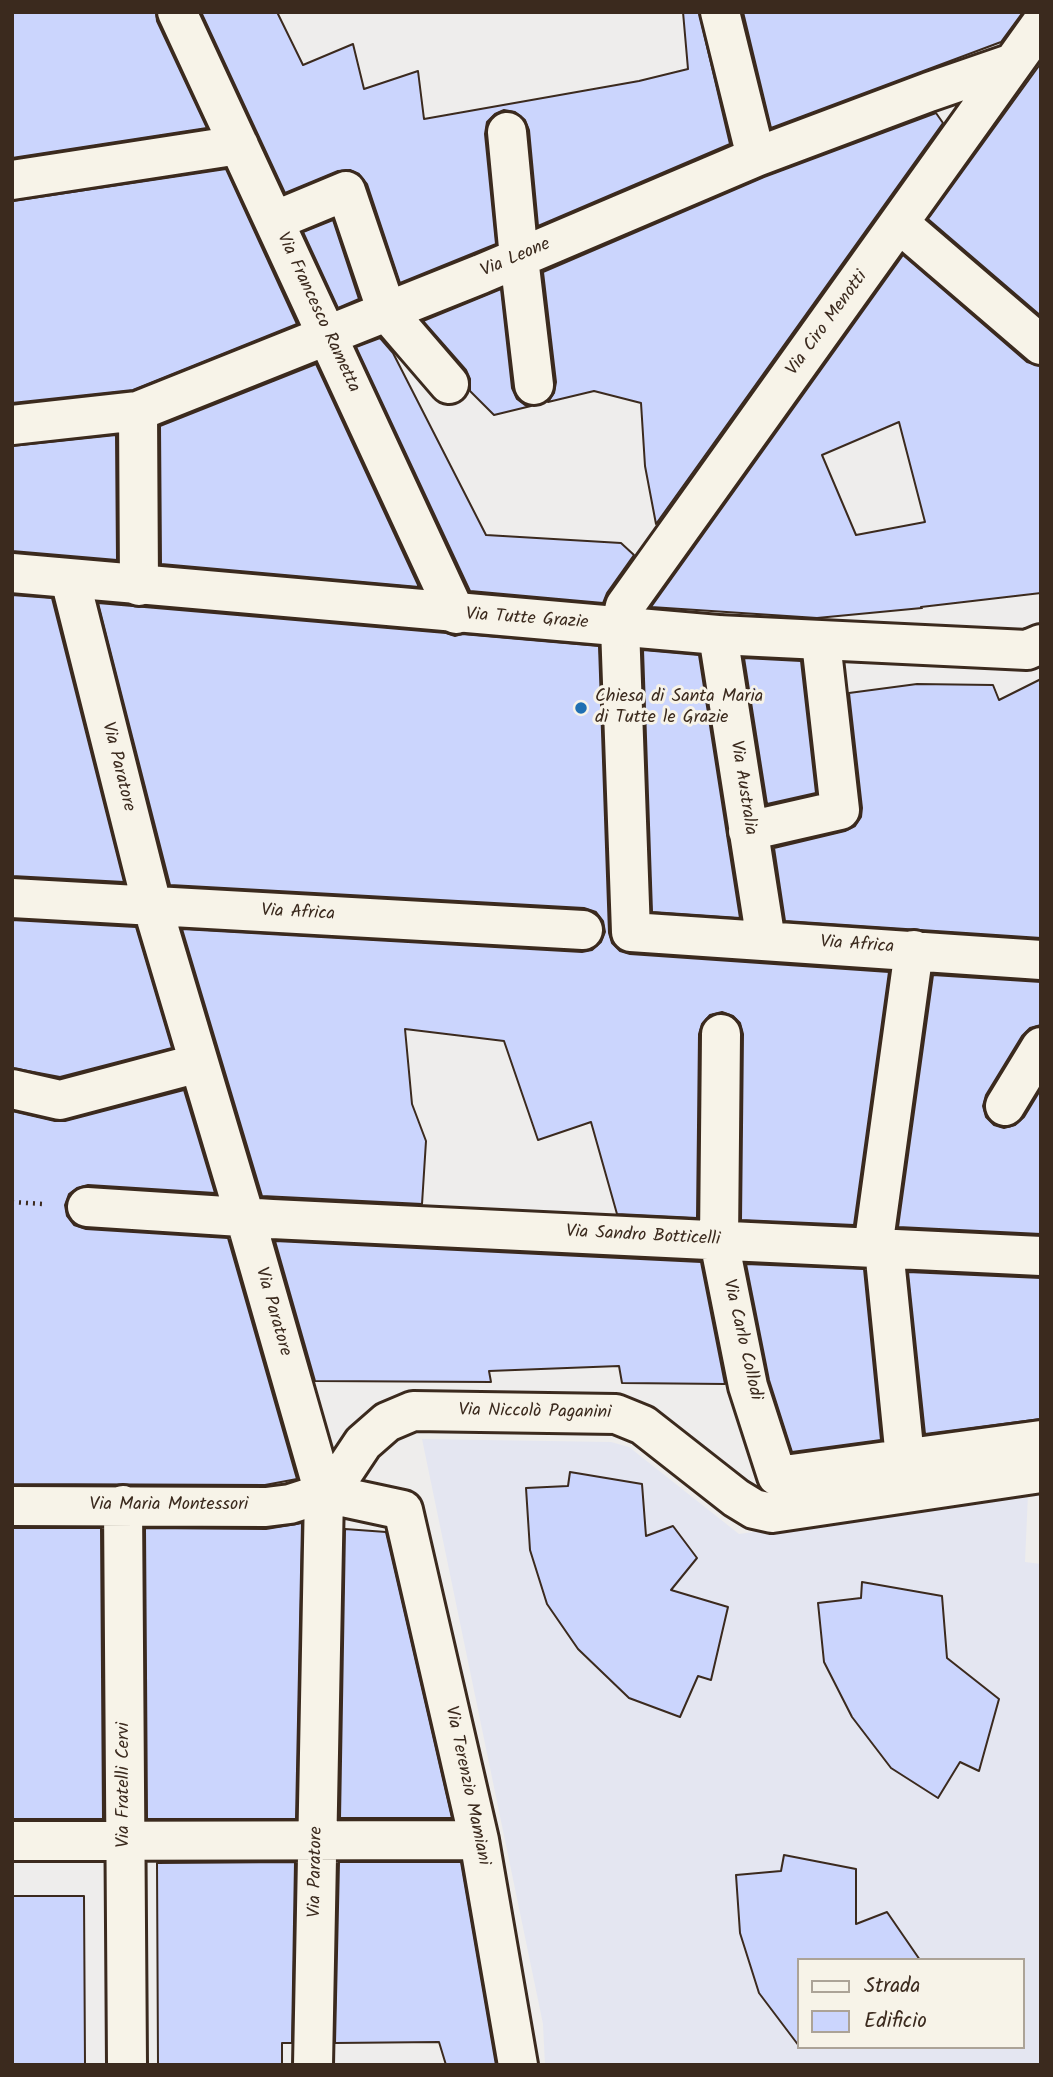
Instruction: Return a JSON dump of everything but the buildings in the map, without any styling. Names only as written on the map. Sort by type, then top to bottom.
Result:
[{"type":"street","name":"Via Francesco Rametta","points":[[177,12],[456,614]]},
{"type":"street","points":[[720,12],[757,157]]},
{"type":"street","name":"Via Ciro Menotti","points":[[620,627],[625,606],[1041,24]]},
{"type":"street","name":"Via Leone","points":[[12,425],[138,411],[519,258],[757,157],[1013,63]]},
{"type":"street","points":[[507,132],[534,385]]},
{"type":"street","points":[[12,180],[239,145]]},
{"type":"street","points":[[274,221],[346,191],[387,312],[449,384]]},
{"type":"street","points":[[900,224],[1041,345]]},
{"type":"street","points":[[138,411],[139,586]]},
{"type":"street","name":"Via Tutte Grazie","points":[[12,573],[718,635],[1027,650],[1041,644]]},
{"type":"street","name":"Via Paratore","points":[[70,579],[152,905],[324,1493],[313,2065]]},
{"type":"street","name":"Via Africa","points":[[620,627],[631,932],[1041,960]]},
{"type":"street","name":"Via Australia","points":[[718,635],[766,941]]},
{"type":"street","points":[[748,831],[840,810],[821,642]]},
{"type":"street","name":"Via Africa","points":[[12,898],[583,930]]},
{"type":"street","points":[[914,950],[879,1248],[905,1458],[1041,1440]]},
{"type":"street","name":"Via Carlo Collodi","points":[[720,1034],[719,1241],[748,1386],[777,1476],[905,1458]]},
{"type":"street","points":[[1005,1106],[1041,1047]]},
{"type":"street","points":[[12,1089],[60,1100],[199,1063]]},
{"type":"street","name":"Via Sandro Botticelli","points":[[88,1207],[1041,1256]]},
{"type":"street","name":"Via Niccolò Paganini","points":[[324,1493],[341,1476],[363,1443],[387,1422],[413,1411],[616,1414],[643,1425],[736,1498],[754,1509],[772,1513],[1041,1472]]},
{"type":"street","name":"Via Maria Montessori","points":[[12,1506],[266,1507],[290,1504],[324,1493]]},
{"type":"street","name":"Via Terenzio Mamiani","points":[[324,1493],[403,1510],[479,1840],[517,2065]]},
{"type":"street","name":"Via Fratelli Cervi","points":[[123,1505],[127,2065]]},
{"type":"street","points":[[12,1841],[479,1840]]},
{"type":"shaded area","points":[[422,1439],[611,1442],[629,1447],[739,1534],[1028,1494],[1025,1562],[1041,1564],[1041,2065],[545,2065],[543,2024]]},
{"type":"place","name":"Chiesa di Santa Maria di Tutte le Grazie","points":[[581,708]]}]
